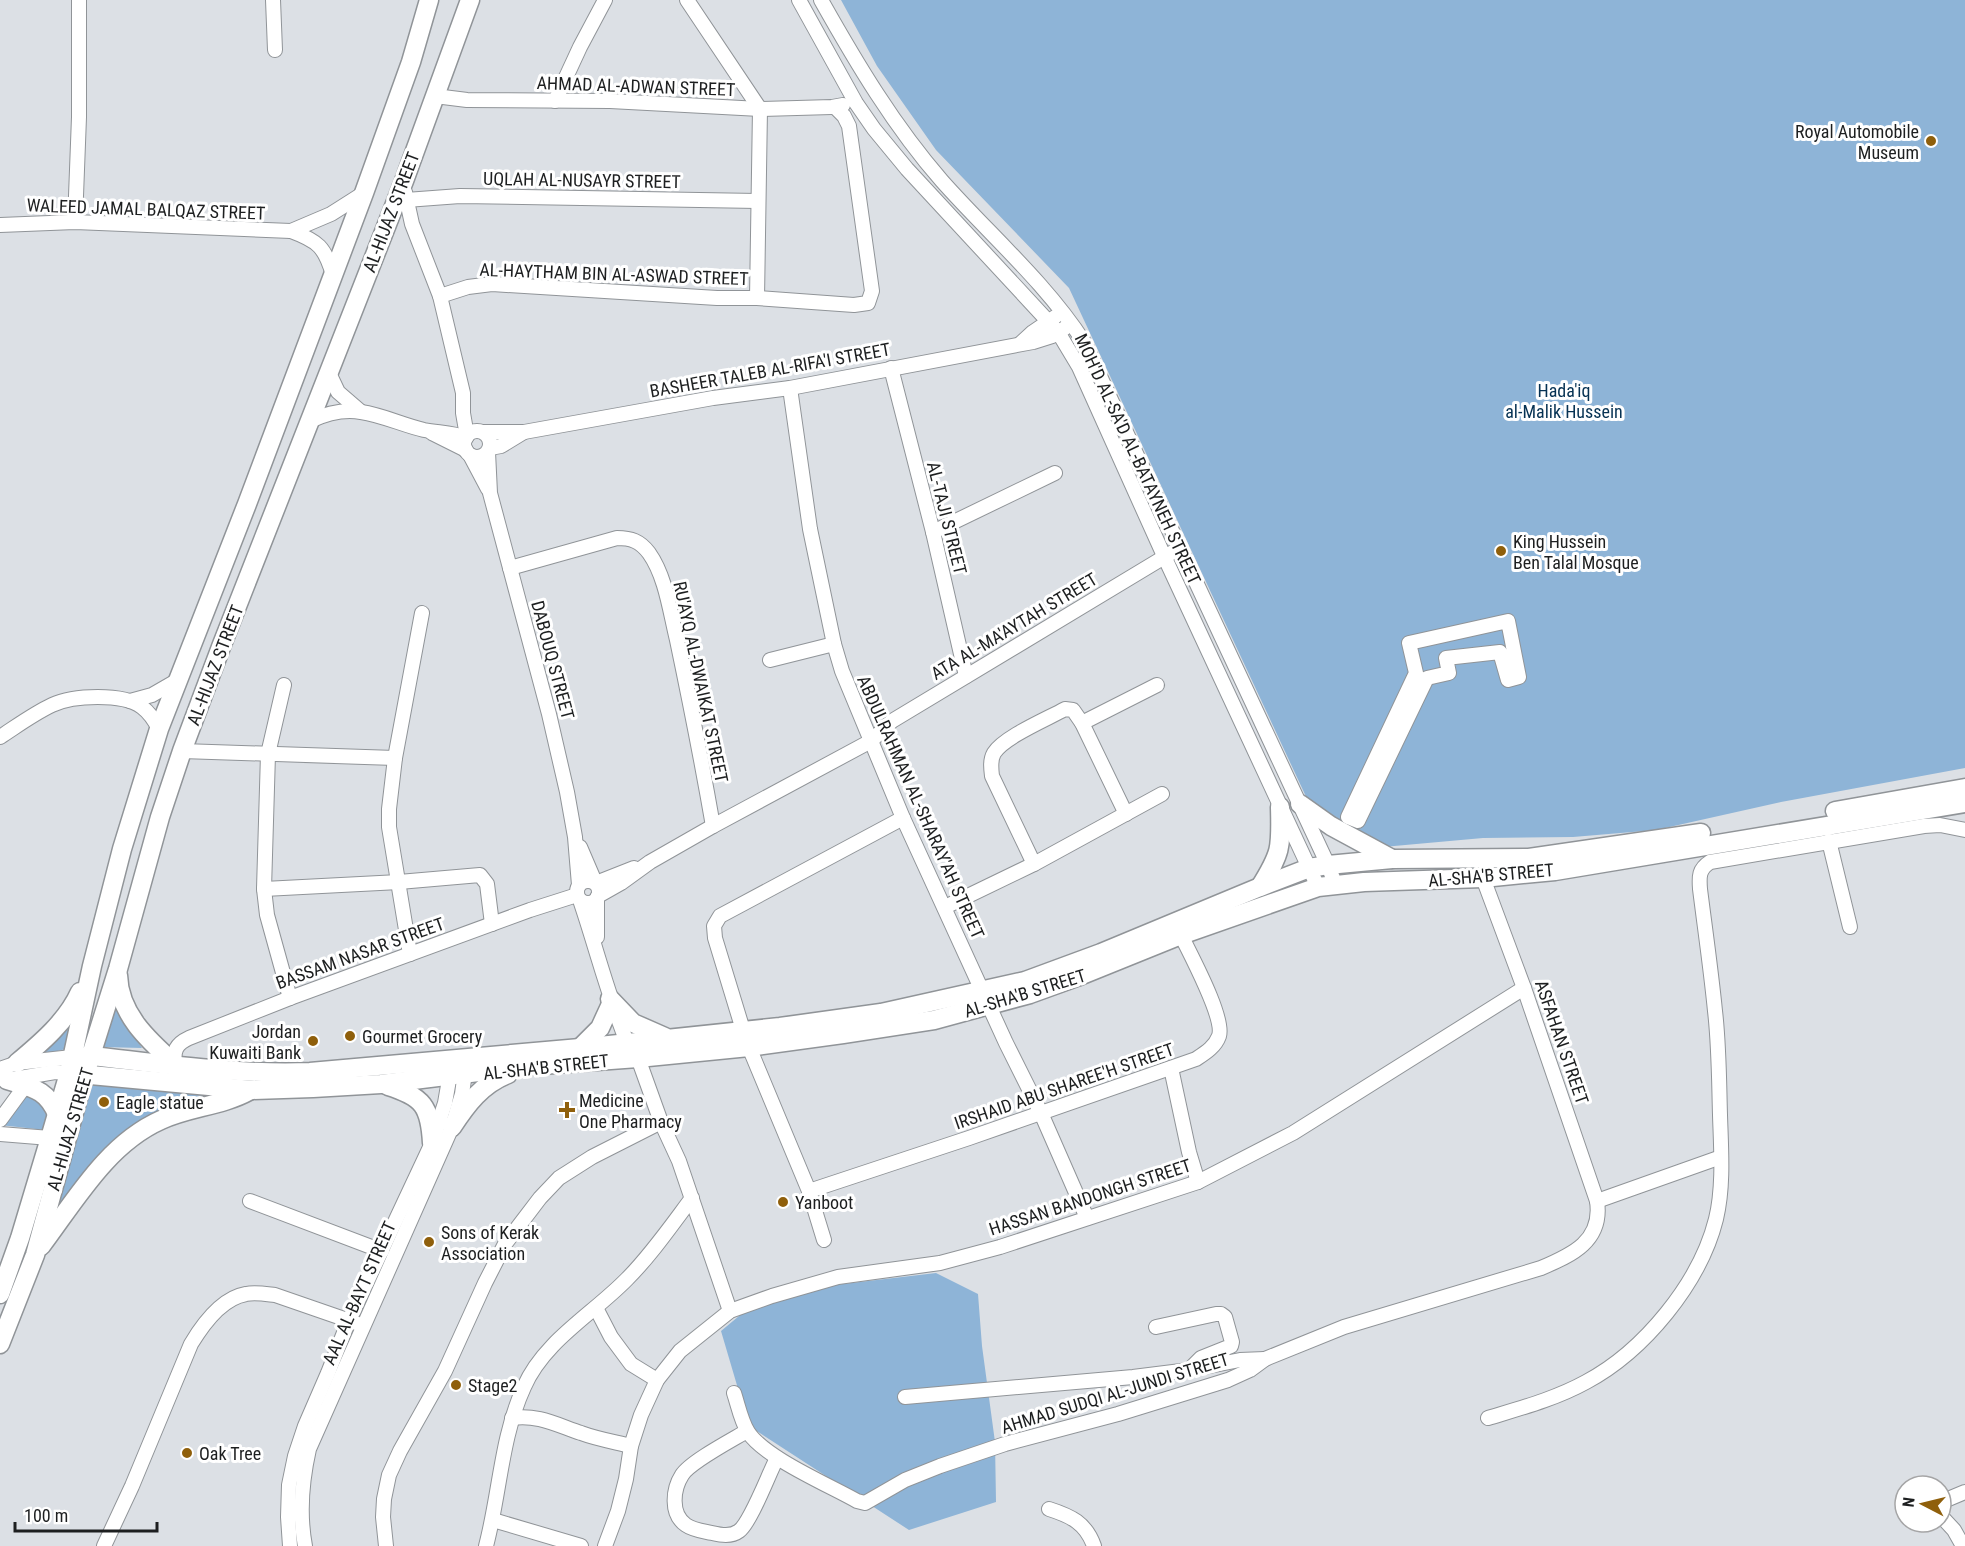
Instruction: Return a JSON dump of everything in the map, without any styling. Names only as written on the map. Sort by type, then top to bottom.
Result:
[{"type":"main road","name":"AL-HIJAZ STREET","points":[[0,1344],[35,1255],[80,1065],[92,966],[122,849],[159,729],[364,193],[411,62],[429,0]]},
{"type":"main road","name":"AL-HIJAZ STREET","points":[[0,1294],[20,1238],[57,1114],[80,1065],[118,969],[160,817],[182,751],[404,181],[470,0]]},
{"type":"main road","name":"AL-SHA'B STREET","points":[[80,1065],[175,1064],[226,1071],[277,1073],[528,1066],[638,1058],[746,1039],[780,1027],[1030,994],[1077,978],[1181,935],[1327,885],[1483,879],[1555,871],[1920,803],[1965,788]]},
{"type":"main road","name":"AL-SHA'B STREET","points":[[987,998],[1016,984],[1175,924],[1310,868],[1392,859],[1501,860],[1561,855],[1920,803],[1965,803]]},
{"type":"main road","points":[[1300,804],[1331,825],[1392,859]]},
{"type":"main road","points":[[1260,887],[1279,855],[1280,807]]},
{"type":"main road","points":[[57,1114],[50,1099],[43,1093],[26,1086],[6,1073],[42,1042],[74,1005],[92,966]]},
{"type":"main road","points":[[118,969],[122,1000],[129,1015],[149,1040],[175,1064]]},
{"type":"main road","points":[[580,1048],[596,1033],[611,1001],[639,1027],[670,1038]]},
{"type":"main road","name":"AL-SHA'B STREET","points":[[80,1065],[252,1090],[381,1084],[458,1067],[627,1042],[670,1038],[746,1039]]},
{"type":"main road","points":[[452,1127],[465,1107],[483,1088],[502,1076],[528,1066]]},
{"type":"main road","points":[[381,1084],[408,1092],[423,1104],[430,1120],[432,1143]]},
{"type":"main road","points":[[35,1255],[93,1176],[133,1137],[161,1120],[237,1098],[252,1090]]},
{"type":"street","points":[[75,222],[79,117],[79,0]]},
{"type":"street","points":[[273,0],[275,50]]},
{"type":"street","points":[[555,101],[605,0]]},
{"type":"street","points":[[687,0],[760,109]]},
{"type":"street","name":"MOH'D AL-SA'D AL-BATAYNEH STREET","points":[[799,0],[856,103],[874,129],[907,169],[1059,332],[1079,367],[1280,807],[1310,868],[1327,885]]},
{"type":"street","name":"MOH'D AL-SA'D AL-BATAYNEH STREET","points":[[821,0],[864,76],[912,146],[1064,311],[1084,342],[1328,865],[1327,885]]},
{"type":"street","name":"AHMAD AL-ADWAN STREET","points":[[435,96],[467,100],[667,103],[760,109],[835,107],[856,103]]},
{"type":"street","points":[[757,298],[854,305],[868,303],[872,291],[849,126],[844,116],[835,107]]},
{"type":"street","name":"AL-HAYTHAM BIN AL-ASWAD STREET","points":[[440,296],[468,287],[492,284],[717,298],[757,298],[760,109]]},
{"type":"street","points":[[404,181],[406,200],[423,254],[440,296],[463,393],[471,410],[472,440],[489,437],[489,450]]},
{"type":"street","name":"WALEED JAMAL BALQAZ STREET","points":[[291,231],[331,214],[364,193]]},
{"type":"street","name":"UQLAH AL-NUSAYR STREET","points":[[406,200],[460,196],[758,201]]},
{"type":"street","name":"WALEED JAMAL BALQAZ STREET","points":[[0,225],[75,222],[291,231],[319,245],[326,255],[333,275]]},
{"type":"street","name":"BASHEER TALEB AL-RIFA'I STREET","points":[[1021,343],[1064,311]]},
{"type":"street","name":"BASHEER TALEB AL-RIFA'I STREET","points":[[310,421],[328,414],[360,411],[427,431],[451,433],[472,440],[713,398],[790,388],[1041,340],[1072,324]]},
{"type":"street","name":"AL-TAJI STREET","points":[[891,368],[933,532],[966,676]]},
{"type":"street","name":"BASHEER TALEB AL-RIFA'I STREET","points":[[329,373],[338,392],[360,411]]},
{"type":"street","name":"ABDULRAHMAN AL-SHARAY'AH STREET","points":[[790,388],[809,519],[834,644],[848,688],[903,818],[1041,1113],[1087,1218]]},
{"type":"street","name":"BASHEER TALEB AL-RIFA'I STREET","points":[[472,440],[480,457],[524,432]]},
{"type":"street","name":"DABOUQ STREET","points":[[472,440],[490,493],[549,714],[575,837],[579,893],[611,1001],[627,1042]]},
{"type":"street","name":"DABOUQ STREET","points":[[489,450],[490,493]]},
{"type":"street","points":[[933,532],[1055,473]]},
{"type":"street","name":"RU'AYQ AL-DWAIKAT STREET","points":[[510,568],[617,538],[636,540],[649,553],[668,601],[690,698],[713,826]]},
{"type":"street","name":"ATA AL-MA'AYTAH STREET","points":[[871,741],[892,721],[1180,547]]},
{"type":"street","points":[[410,954],[388,819],[395,758],[422,613]]},
{"type":"street","points":[[1508,621],[1519,677],[1508,680],[1500,652],[1446,658],[1449,673],[1427,678],[1358,821],[1348,817],[1416,673],[1409,643],[1508,621]]},
{"type":"street","points":[[770,660],[834,644]]},
{"type":"street","points":[[0,737],[40,711],[63,701],[94,698],[130,701],[152,695],[178,680]]},
{"type":"street","points":[[284,685],[268,754],[264,889],[267,915],[290,998]]},
{"type":"street","points":[[1082,723],[1157,685]]},
{"type":"street","points":[[130,701],[144,709],[159,729]]},
{"type":"street","points":[[1034,864],[992,776],[990,765],[993,755],[999,746],[1010,739],[1065,710],[1073,710],[1082,723],[1126,814]]},
{"type":"street","points":[[597,890],[588,880],[579,893],[589,903],[597,890],[871,741]]},
{"type":"street","points":[[182,751],[395,758]]},
{"type":"street","points":[[945,907],[1034,864],[1162,794]]},
{"type":"street","points":[[824,1240],[808,1191],[746,1039],[715,938],[714,926],[720,916],[903,818]]},
{"type":"street","points":[[1488,1418],[1527,1407],[1587,1382],[1609,1368],[1656,1324],[1685,1290],[1699,1266],[1716,1218],[1721,1157],[1718,1046],[1700,889],[1701,870],[1710,862],[1924,826],[1940,825],[1965,830]]},
{"type":"street","name":"DABOUQ STREET","points":[[575,837],[597,890],[596,948]]},
{"type":"street","points":[[1829,841],[1850,927]]},
{"type":"street","points":[[264,889],[480,875],[487,884],[492,924]]},
{"type":"street","name":"ASFAHAN STREET","points":[[1483,879],[1524,988],[1597,1201],[1598,1219]]},
{"type":"street","name":"BASSAM NASAR STREET","points":[[175,1064],[175,1049],[183,1040],[290,998],[579,893]]},
{"type":"street","name":"IRSHAID ABU SHAREE'H STREET","points":[[808,1191],[1196,1059],[1211,1048],[1218,1038],[1220,1027],[1215,1010],[1181,935]]},
{"type":"street","name":"HASSAN BANDONGH STREET","points":[[604,1546],[611,1533],[623,1490],[640,1415],[657,1380],[680,1351],[730,1311],[771,1296],[838,1277],[955,1259],[1047,1232],[1198,1182],[1293,1133],[1524,988]]},
{"type":"street","points":[[638,1058],[661,1122],[679,1161],[730,1311]]},
{"type":"street","points":[[6,1073],[80,1065]]},
{"type":"street","points":[[6,1073],[55,1072],[80,1065]]},
{"type":"street","name":"AAL AL-BAYT STREET","points":[[305,1546],[302,1502],[309,1449],[452,1127],[462,1094],[458,1067]]},
{"type":"street","name":"AAL AL-BAYT STREET","points":[[290,1546],[288,1501],[295,1455],[305,1426],[349,1320],[432,1143],[458,1067]]},
{"type":"street","points":[[1171,1068],[1189,1152],[1198,1182]]},
{"type":"street","points":[[0,1120],[26,1086]]},
{"type":"street","points":[[386,1546],[383,1508],[389,1475],[445,1371],[505,1244],[540,1198],[559,1178],[592,1157],[661,1122]]},
{"type":"street","points":[[0,1134],[51,1138]]},
{"type":"street","points":[[1597,1201],[1721,1157]]},
{"type":"street","points":[[486,1546],[512,1418],[524,1386],[535,1367],[547,1351],[627,1280],[655,1248],[692,1198]]},
{"type":"street","points":[[250,1201],[382,1251]]},
{"type":"street","name":"AHMAD SUDQI AL-JUNDI STREET","points":[[734,1393],[747,1431],[759,1444],[777,1458],[857,1501],[865,1503],[891,1486],[940,1466],[1005,1444],[1118,1414],[1228,1380],[1250,1370],[1265,1359],[1344,1327],[1497,1282],[1556,1262],[1584,1244],[1593,1233],[1598,1219]]},
{"type":"street","points":[[104,1546],[132,1486],[191,1344],[203,1325],[220,1306],[244,1294],[261,1293],[275,1295],[364,1326]]},
{"type":"street","points":[[596,1308],[611,1337],[630,1364],[657,1380]]},
{"type":"street","points":[[1156,1328],[1216,1314],[1225,1317],[1231,1346],[1201,1358],[1189,1370]]},
{"type":"street","points":[[905,1397],[1133,1377],[1189,1370],[1240,1360],[1265,1359]]},
{"type":"street","points":[[512,1418],[530,1416],[539,1418],[583,1434],[632,1446]]},
{"type":"street","points":[[747,1431],[697,1461],[683,1473],[674,1502],[676,1513],[686,1526],[720,1535],[728,1535],[741,1529],[777,1458]]},
{"type":"street","points":[[1049,1509],[1078,1521],[1085,1528],[1094,1546]]},
{"type":"street","points":[[493,1520],[581,1546]]},
{"type":"street","points":[[1953,1529],[1963,1546]]},
{"type":"green space","name":"Hada'iq al-Malik Hussein","points":[[841,0],[1965,0],[1965,768],[1781,802],[1656,830],[1573,837],[1483,838],[1383,847],[1309,803],[1069,288],[936,150],[877,66]]},
{"type":"green space","points":[[113,1004],[142,1048],[102,1047]]},
{"type":"green space","points":[[75,1011],[66,1049],[36,1056]]},
{"type":"green space","points":[[91,1082],[213,1097],[179,1104],[147,1116],[94,1159],[49,1224]]},
{"type":"green space","points":[[22,1094],[35,1096],[50,1111],[45,1130],[0,1125]]},
{"type":"green space","points":[[936,1273],[978,1294],[982,1346],[995,1442],[996,1502],[909,1530],[749,1426],[721,1331],[745,1311],[809,1288]]},
{"type":"place","name":"Royal Automobile Museum","points":[[1931,141]]},
{"type":"place","name":"King Hussein Ben Talal Mosque","points":[[1501,551]]},
{"type":"place","name":"Gourmet Grocery","points":[[350,1036]]},
{"type":"place","name":"Jordan Kuwaiti Bank","points":[[313,1041]]},
{"type":"place","name":"Eagle statue","points":[[104,1102]]},
{"type":"place","name":"Medicine One Pharmacy","points":[[567,1110]]},
{"type":"place","name":"Yanboot","points":[[783,1202]]},
{"type":"place","name":"Sons of Kerak Association","points":[[429,1242]]},
{"type":"place","name":"Stage2","points":[[456,1385]]},
{"type":"place","name":"Oak Tree","points":[[187,1453]]}]
